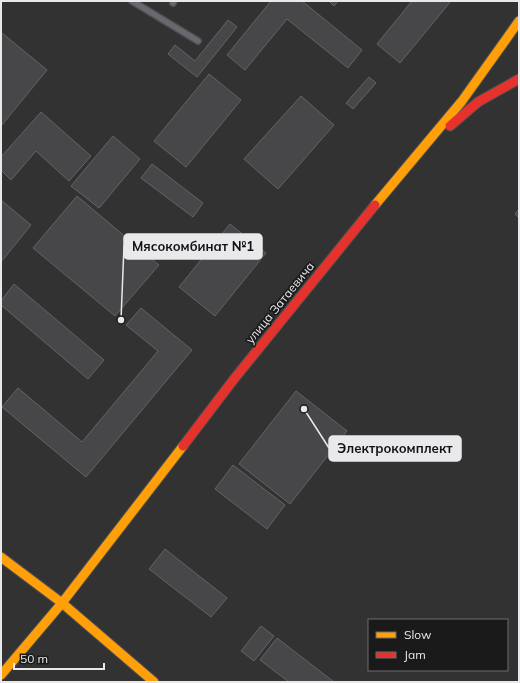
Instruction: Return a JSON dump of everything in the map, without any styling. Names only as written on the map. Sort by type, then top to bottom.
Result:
[{"type":"street","name":"улица Затаевича","points":[[1,675],[62,603],[234,379],[415,156],[462,101],[519,21]]},
{"type":"street","points":[[415,156],[478,102],[519,79]]},
{"type":"street","points":[[1,557],[62,603],[154,682]]},
{"type":"lane","points":[[132,1],[198,41]]},
{"type":"building","points":[[271,1],[302,1],[362,50],[348,68],[287,19],[245,70],[227,55]]},
{"type":"building","points":[[329,1],[338,1],[334,6]]},
{"type":"building","points":[[412,1],[451,1],[400,63],[377,44]]},
{"type":"building","points":[[228,20],[237,27],[197,77],[168,54],[175,45],[195,61]]},
{"type":"building","points":[[2,33],[47,70],[1,126],[1,35]]},
{"type":"building","points":[[209,74],[241,100],[186,167],[154,141]]},
{"type":"building","points":[[369,77],[376,83],[353,109],[346,103]]},
{"type":"building","points":[[301,96],[334,125],[278,189],[244,159]]},
{"type":"building","points":[[41,112],[91,156],[69,181],[36,151],[11,180],[1,170],[1,157]]},
{"type":"building","points":[[113,136],[140,159],[99,208],[71,186]]},
{"type":"building","points":[[152,164],[203,203],[193,217],[141,178]]},
{"type":"building","points":[[77,196],[159,265],[115,316],[33,248]]},
{"type":"building","points":[[1,200],[31,225],[1,262]]},
{"type":"building","points":[[519,209],[519,218],[515,214]]},
{"type":"building","points":[[230,224],[266,253],[215,316],[179,287]]},
{"type":"building","points":[[14,284],[104,360],[88,379],[1,305],[1,301]]},
{"type":"building","points":[[141,308],[192,350],[86,477],[2,407],[18,388],[82,442],[158,351],[126,325]]},
{"type":"building","points":[[296,391],[347,431],[290,504],[239,464]]},
{"type":"building","points":[[233,465],[285,505],[267,529],[215,489]]},
{"type":"building","points":[[165,549],[227,598],[211,617],[149,569]]},
{"type":"building","points":[[261,626],[274,636],[254,661],[241,651]]},
{"type":"building","points":[[277,638],[334,682],[289,682],[260,660]]},
{"type":"traffic: slow","points":[[375,205],[462,101],[519,21]]},
{"type":"traffic: slow","points":[[1,675],[62,603],[183,446]]},
{"type":"traffic: slow","points":[[1,557],[62,603],[154,682]]},
{"type":"traffic: jam","points":[[450,126],[478,102],[519,79]]},
{"type":"traffic: jam","points":[[183,446],[234,379],[375,205]]},
{"type":"place","name":"Мясокомбинат №1","points":[[121,320]]},
{"type":"place","name":"Электрокомплект","points":[[304,409]]}]
